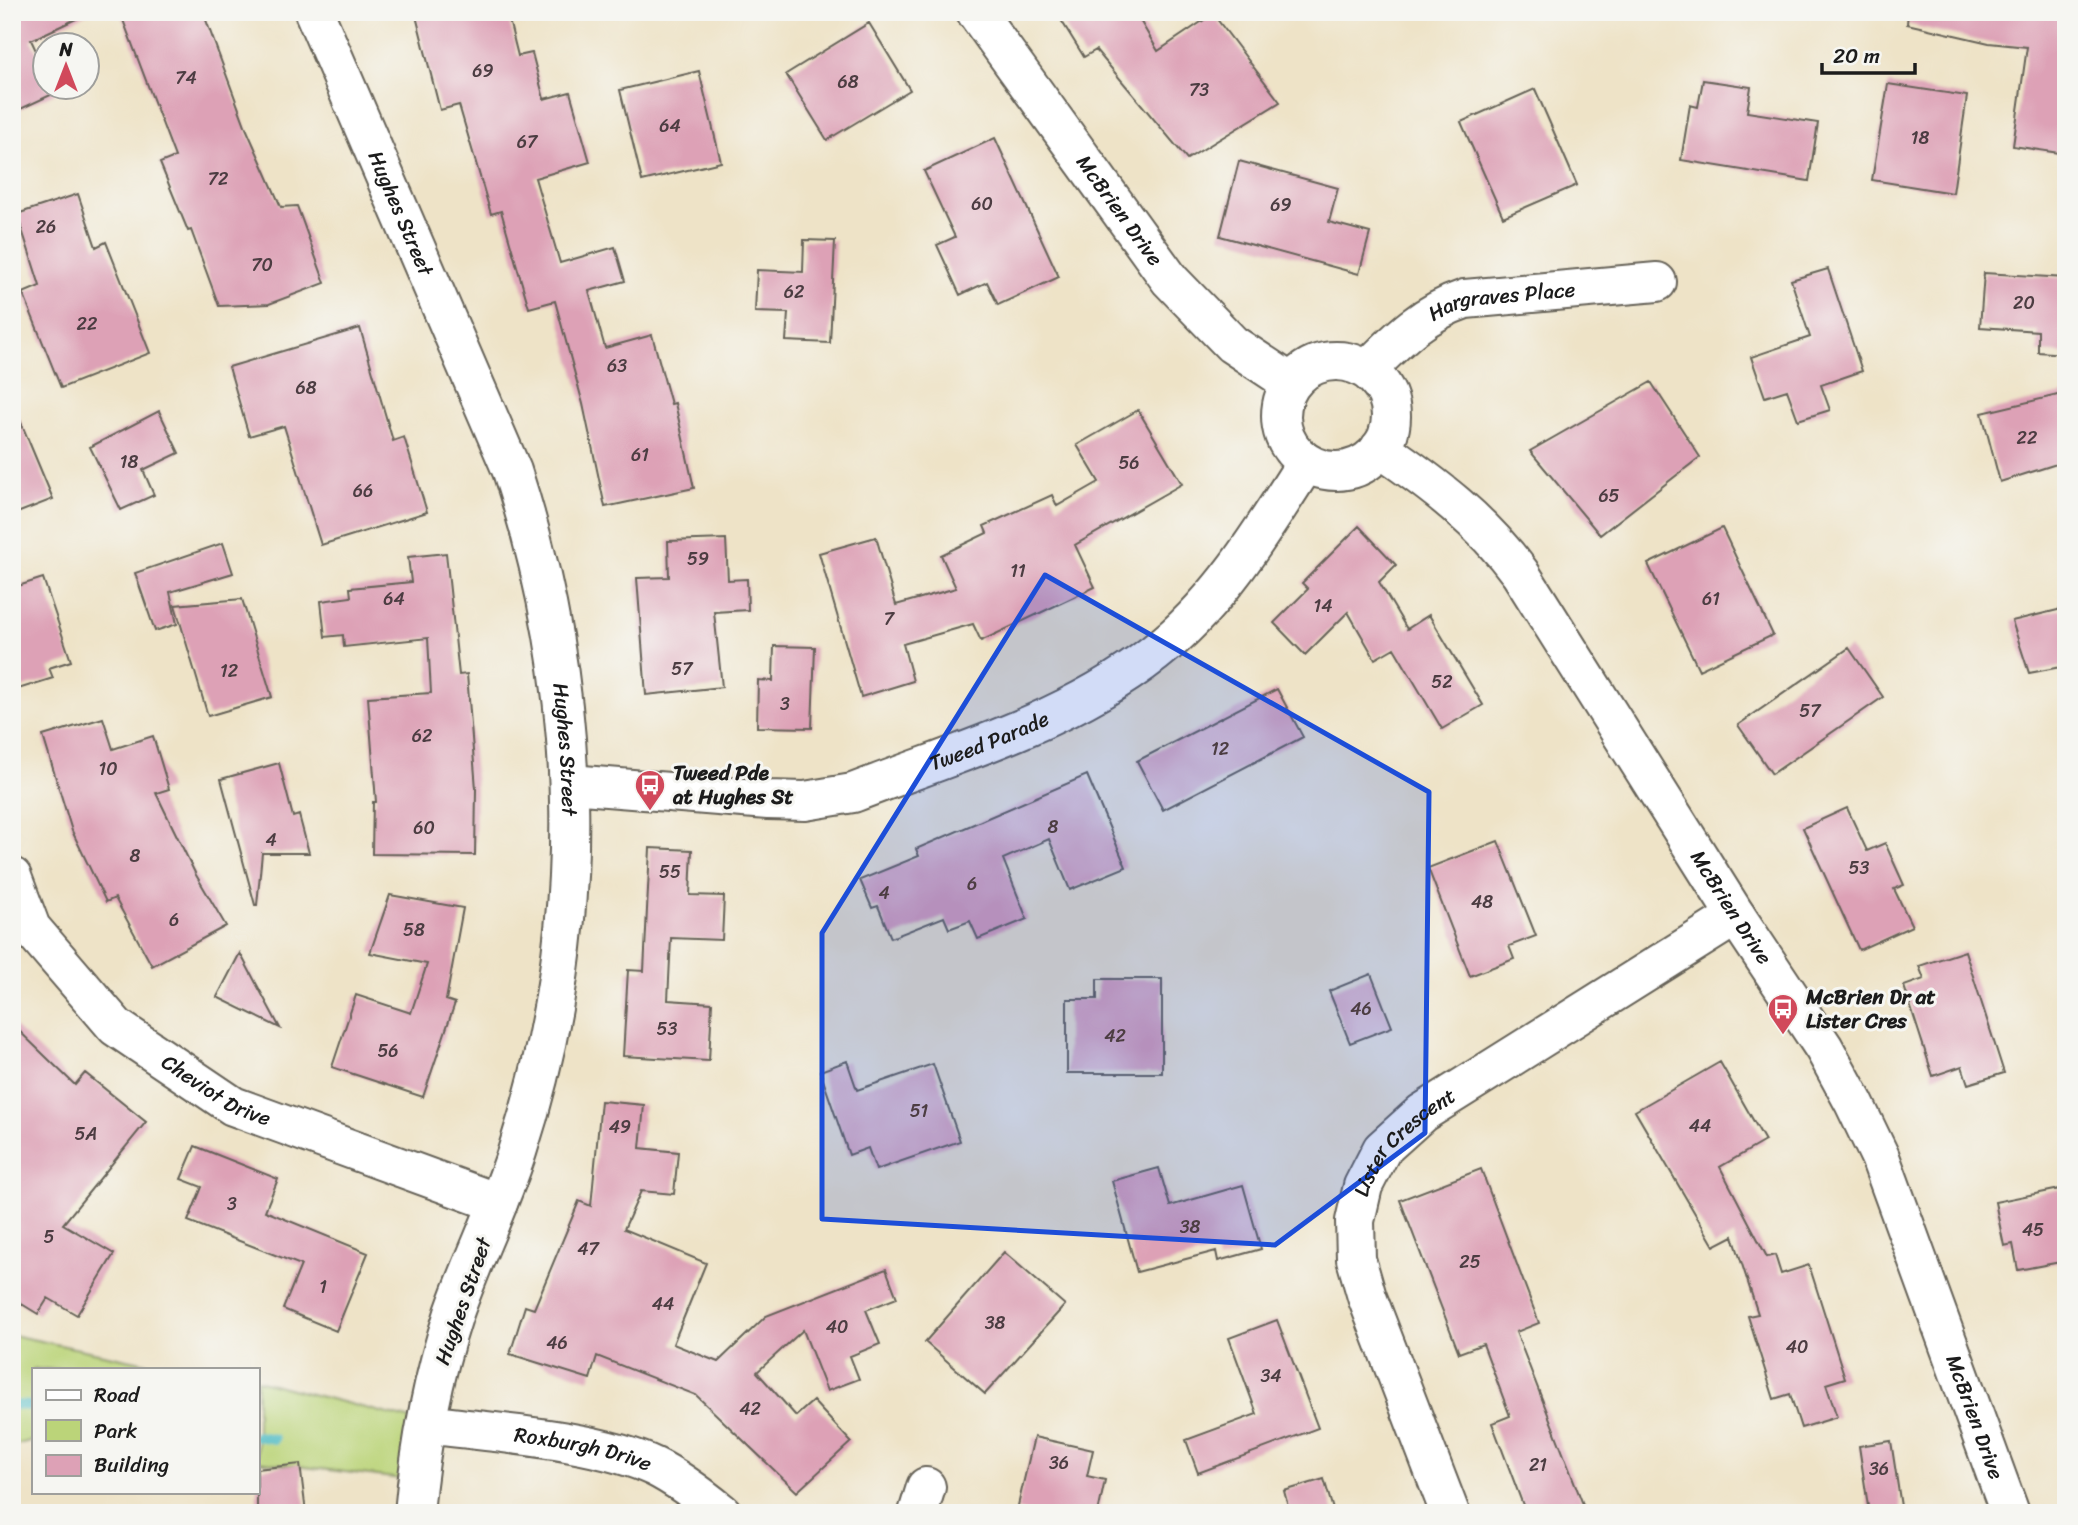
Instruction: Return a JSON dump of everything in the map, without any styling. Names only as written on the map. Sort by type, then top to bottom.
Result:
[{"type":"street","name":"Hughes Street","points":[[314,12],[512,471],[534,539],[549,607],[567,729],[570,784],[569,864],[562,963],[538,1080],[498,1203],[454,1313],[427,1424],[414,1513]]},
{"type":"street","name":"McBrien Drive","points":[[975,12],[1170,280],[1232,344],[1291,383]]},
{"type":"street","name":"Hargraves Place","points":[[1367,370],[1409,327],[1448,304],[1465,299],[1657,282]]},
{"type":"street","points":[[1332,361],[1345,361],[1367,370],[1384,389],[1391,413],[1387,437],[1380,448],[1365,462],[1346,470],[1325,470],[1306,463],[1290,447],[1281,426],[1281,404],[1291,383],[1309,367],[1332,361]]},
{"type":"street","name":"McBrien Drive","points":[[1380,448],[1433,484],[1502,548],[1736,916],[1825,1048],[1880,1157],[2010,1513]]},
{"type":"street","name":"Tweed Parade","points":[[570,784],[768,800],[828,799],[853,793],[1050,717],[1098,694],[1169,642],[1214,594],[1306,463]]},
{"type":"street","name":"Cheviot Drive","points":[[12,877],[31,929],[116,1027],[233,1106],[498,1203]]},
{"type":"street","name":"Lister Crescent","points":[[1450,1513],[1367,1297],[1356,1259],[1355,1222],[1363,1186],[1382,1149],[1422,1113],[1736,916]]},
{"type":"street","name":"Roxburgh Drive","points":[[427,1424],[587,1447],[630,1458],[654,1466],[693,1490],[722,1513]]},
{"type":"highlighted area","points":[[1045,575],[1429,792],[1425,1133],[1275,1245],[822,1219],[822,933]]},
{"type":"green space","points":[[12,1335],[170,1368],[32,1368],[32,1440],[12,1446]]},
{"type":"green space","points":[[259,1381],[427,1424],[417,1481],[259,1461]]},
{"type":"building","points":[[12,12],[91,12],[48,32],[32,32],[32,102],[36,102],[12,113]]},
{"type":"building","points":[[120,12],[203,12],[246,128],[281,207],[297,206],[325,283],[269,304],[219,306],[191,230],[188,231],[160,163],[175,157]]},
{"type":"building","points":[[415,12],[507,12],[518,56],[532,53],[544,99],[570,92],[590,162],[535,178],[560,263],[615,247],[625,281],[589,291],[605,348],[652,335],[671,404],[675,403],[694,488],[605,507],[583,404],[555,301],[529,308],[501,211],[491,214],[459,105],[440,110]]},
{"type":"building","points":[[1056,12],[1135,12],[1158,51],[1213,14],[1280,102],[1187,159],[1096,50],[1084,57]]},
{"type":"building","points":[[1908,12],[2066,12],[2066,154],[2013,146],[2027,47],[1989,43],[1907,24]]},
{"type":"building","points":[[869,23],[910,90],[827,140],[786,74]]},
{"type":"building","points":[[699,71],[721,162],[642,181],[620,90]]},
{"type":"building","points":[[1703,80],[1751,87],[1747,112],[1818,123],[1809,181],[1681,160],[1690,105],[1698,107]]},
{"type":"building","points":[[1888,84],[1967,96],[1953,193],[1872,180]]},
{"type":"building","points":[[1535,89],[1577,185],[1503,217],[1461,122]]},
{"type":"building","points":[[995,138],[1059,277],[998,305],[987,282],[960,295],[937,245],[955,237],[924,171]]},
{"type":"building","points":[[1239,161],[1338,188],[1329,222],[1370,233],[1359,274],[1220,236]]},
{"type":"building","points":[[78,194],[96,247],[106,242],[150,353],[61,388],[23,293],[40,286],[17,214]]},
{"type":"building","points":[[804,240],[835,241],[830,343],[786,341],[788,313],[755,312],[757,270],[803,272]]},
{"type":"building","points":[[1828,269],[1862,371],[1821,385],[1830,410],[1798,420],[1787,390],[1765,397],[1751,357],[1810,337],[1791,280]]},
{"type":"building","points":[[1984,273],[2066,278],[2066,354],[2038,352],[2038,331],[1980,327]]},
{"type":"building","points":[[360,328],[393,441],[404,437],[427,512],[321,545],[284,426],[249,436],[229,367]]},
{"type":"building","points":[[1651,382],[1700,457],[1600,535],[1530,451]]},
{"type":"building","points":[[2066,393],[2066,461],[2000,482],[1982,413]]},
{"type":"building","points":[[12,401],[53,499],[12,515]]},
{"type":"building","points":[[1138,410],[1182,484],[1075,545],[1095,587],[981,641],[973,624],[903,644],[913,681],[861,697],[819,553],[876,537],[896,605],[956,588],[941,555],[987,533],[984,526],[1052,495],[1057,506],[1099,482],[1077,445]]},
{"type":"building","points":[[159,411],[179,453],[143,470],[154,495],[121,510],[90,447]]},
{"type":"building","points":[[1359,526],[1396,565],[1379,582],[1407,629],[1429,615],[1483,705],[1442,729],[1394,648],[1375,659],[1348,612],[1305,655],[1274,623],[1308,589],[1302,583]]},
{"type":"building","points":[[1722,528],[1773,635],[1699,670],[1648,564]]},
{"type":"building","points":[[726,539],[728,580],[747,579],[748,610],[714,612],[722,687],[646,695],[637,578],[669,577],[668,541]]},
{"type":"building","points":[[223,543],[233,573],[170,592],[177,624],[155,631],[135,573]]},
{"type":"building","points":[[446,553],[459,675],[467,674],[476,789],[475,855],[372,854],[373,802],[376,802],[368,697],[431,693],[428,638],[344,647],[343,635],[325,637],[321,601],[351,597],[350,588],[411,582],[408,557]]},
{"type":"building","points":[[43,578],[71,661],[49,668],[53,678],[12,691],[12,588]]},
{"type":"building","points":[[242,599],[272,697],[208,716],[175,605]]},
{"type":"building","points":[[2066,608],[2066,666],[2029,673],[2012,621]]},
{"type":"building","points":[[774,646],[815,647],[812,728],[757,727],[758,680],[773,681]]},
{"type":"building","points":[[1849,648],[1883,697],[1772,774],[1738,725]]},
{"type":"building","points":[[1277,689],[1303,737],[1163,810],[1137,761]]},
{"type":"building","points":[[103,718],[113,749],[153,736],[169,789],[156,793],[196,875],[226,926],[152,966],[115,898],[106,902],[72,831],[43,736]]},
{"type":"building","points":[[279,763],[293,817],[299,815],[309,853],[262,853],[255,905],[221,779]]},
{"type":"building","points":[[1087,775],[1126,867],[1070,890],[1049,839],[1003,859],[1027,919],[978,939],[970,921],[949,929],[944,917],[891,938],[878,906],[872,908],[860,880],[919,856],[916,849]]},
{"type":"building","points":[[1847,808],[1867,851],[1885,843],[1904,885],[1894,889],[1912,926],[1859,950],[1803,828]]},
{"type":"building","points":[[1498,841],[1536,936],[1509,946],[1514,959],[1470,976],[1428,868]]},
{"type":"building","points":[[650,848],[692,850],[690,895],[724,896],[722,940],[671,938],[668,1000],[712,1003],[709,1061],[623,1056],[628,970],[644,971]]},
{"type":"building","points":[[390,895],[463,908],[446,1000],[455,1003],[423,1097],[332,1067],[356,995],[411,1013],[427,964],[370,953]]},
{"type":"building","points":[[1965,951],[2004,1073],[1968,1084],[1962,1066],[1933,1076],[1904,986],[1924,979],[1919,966]]},
{"type":"building","points":[[240,953],[280,1028],[217,997]]},
{"type":"building","points":[[1371,974],[1392,1027],[1350,1043],[1329,991]]},
{"type":"building","points":[[1097,979],[1162,979],[1162,1073],[1067,1073],[1067,999],[1097,999]]},
{"type":"building","points":[[12,1024],[75,1085],[85,1073],[146,1122],[63,1224],[114,1254],[77,1315],[48,1298],[38,1314],[12,1298]]},
{"type":"building","points":[[847,1061],[857,1090],[933,1064],[960,1141],[876,1170],[868,1148],[849,1155],[820,1071]]},
{"type":"building","points":[[1720,1062],[1765,1141],[1720,1167],[1767,1257],[1775,1255],[1781,1274],[1809,1265],[1845,1378],[1826,1384],[1837,1417],[1801,1428],[1790,1394],[1774,1399],[1748,1316],[1758,1314],[1733,1236],[1714,1246],[1635,1111]]},
{"type":"building","points":[[601,1101],[644,1105],[640,1148],[678,1152],[674,1194],[641,1191],[624,1229],[706,1263],[673,1344],[718,1362],[766,1316],[886,1269],[897,1298],[866,1310],[880,1344],[850,1356],[859,1379],[827,1391],[803,1330],[757,1372],[796,1416],[813,1401],[851,1442],[797,1492],[696,1395],[597,1356],[590,1379],[510,1354],[525,1306],[534,1309],[579,1201],[591,1206]]},
{"type":"building","points":[[195,1146],[278,1179],[265,1211],[368,1253],[336,1331],[283,1309],[301,1265],[188,1221],[202,1187],[181,1179]]},
{"type":"building","points":[[1159,1168],[1170,1206],[1243,1185],[1261,1249],[1218,1261],[1216,1251],[1137,1272],[1112,1181]]},
{"type":"building","points":[[1481,1169],[1539,1323],[1516,1332],[1584,1507],[1568,1513],[1526,1513],[1492,1423],[1510,1416],[1483,1344],[1459,1353],[1400,1200]]},
{"type":"building","points":[[2060,1189],[2066,1216],[2066,1261],[2018,1270],[2013,1244],[2004,1246],[1995,1202]]},
{"type":"building","points":[[1004,1252],[1065,1305],[985,1394],[925,1342]]},
{"type":"building","points":[[1277,1320],[1318,1428],[1198,1473],[1186,1440],[1257,1414],[1229,1338]]},
{"type":"building","points":[[1034,1437],[1093,1450],[1087,1476],[1105,1480],[1098,1513],[1030,1513],[1017,1510]]},
{"type":"building","points":[[1891,1441],[1902,1513],[1869,1513],[1859,1446]]},
{"type":"building","points":[[300,1464],[306,1513],[257,1513],[259,1469]]},
{"type":"building","points":[[1324,1479],[1334,1513],[1290,1513],[1284,1491]]},
{"type":"waterway","points":[[12,1405],[32,1406]]},
{"type":"waterway","points":[[259,1436],[274,1439]]},
{"type":"place","name":"Tweed Pde at Hughes St","points":[[650,812]]},
{"type":"place","name":"McBrien Dr at Lister Cres","points":[[1783,1036]]}]
